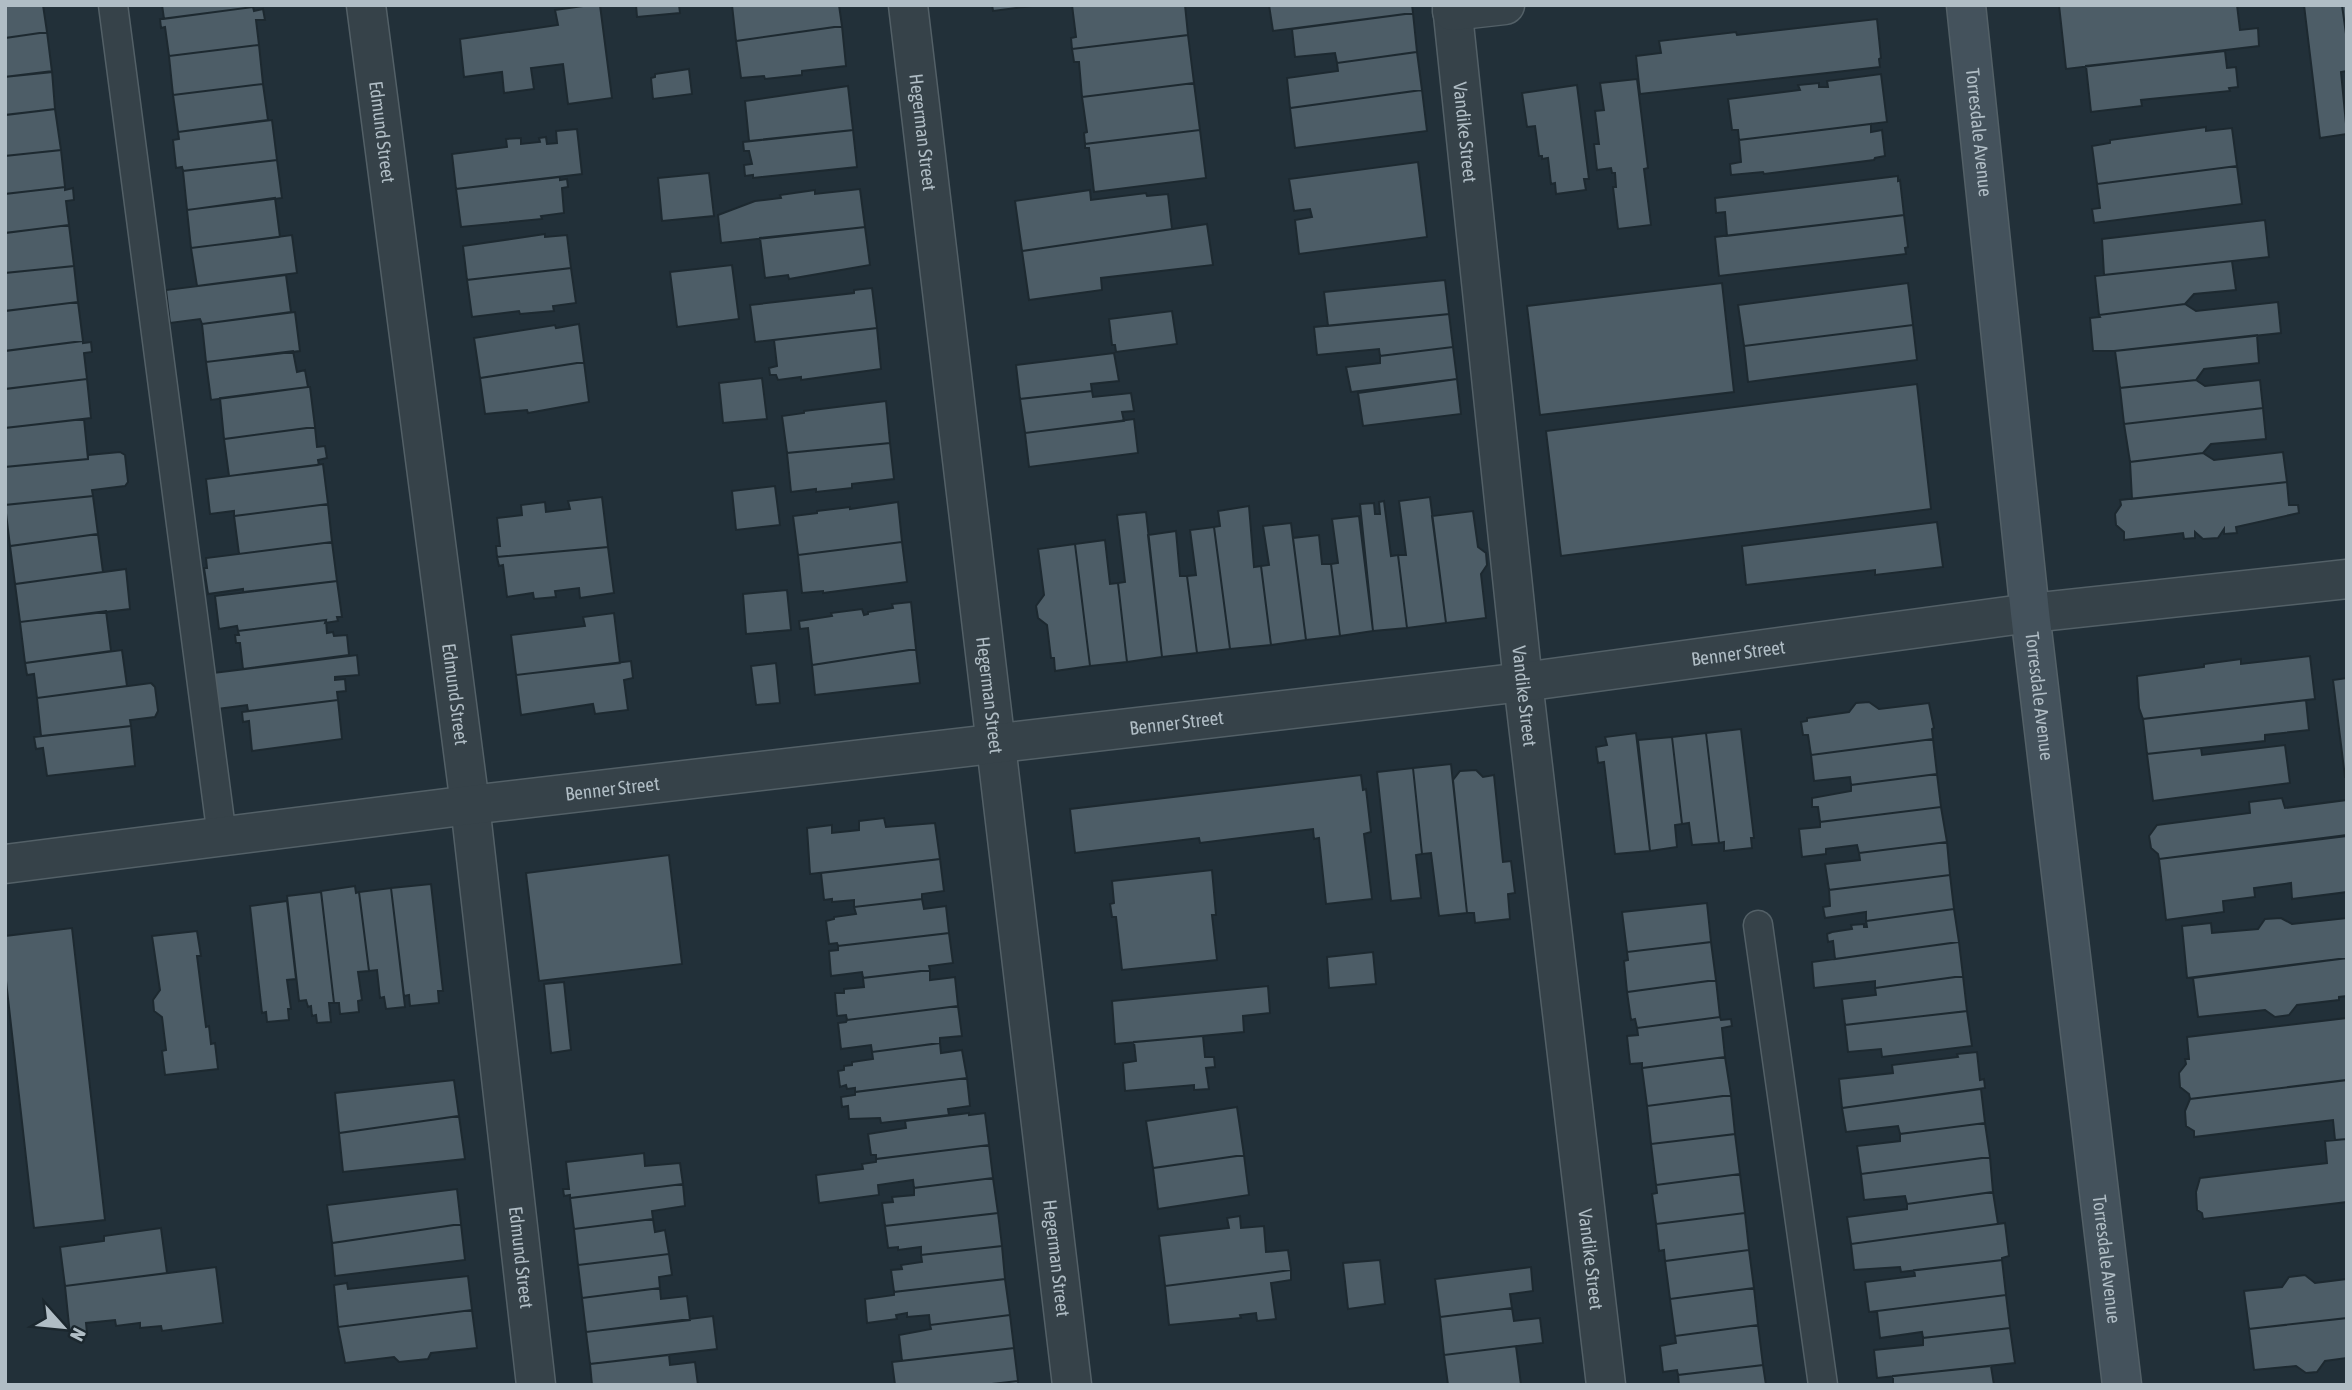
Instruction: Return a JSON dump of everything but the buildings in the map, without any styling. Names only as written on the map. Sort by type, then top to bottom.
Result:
[{"type":"street","name":"Edmund Street","points":[[366,5],[470,805],[536,1385]]},
{"type":"street","name":"Hegerman Street","points":[[908,5],[1072,1385]]},
{"type":"street","points":[[1452,8],[1505,5]]},
{"type":"street","name":"Torresdale Avenue","points":[[1966,5],[2030,613],[2122,1385]]},
{"type":"street","name":"Vandike Street","points":[[1452,8],[1523,682],[1606,1385]]},
{"type":"street","name":"Benner Street","points":[[5,864],[470,805],[1523,682],[2030,613],[2347,579]]},
{"type":"lane","points":[[113,5],[222,837]]},
{"type":"lane","points":[[1758,925],[1823,1385]]}]
